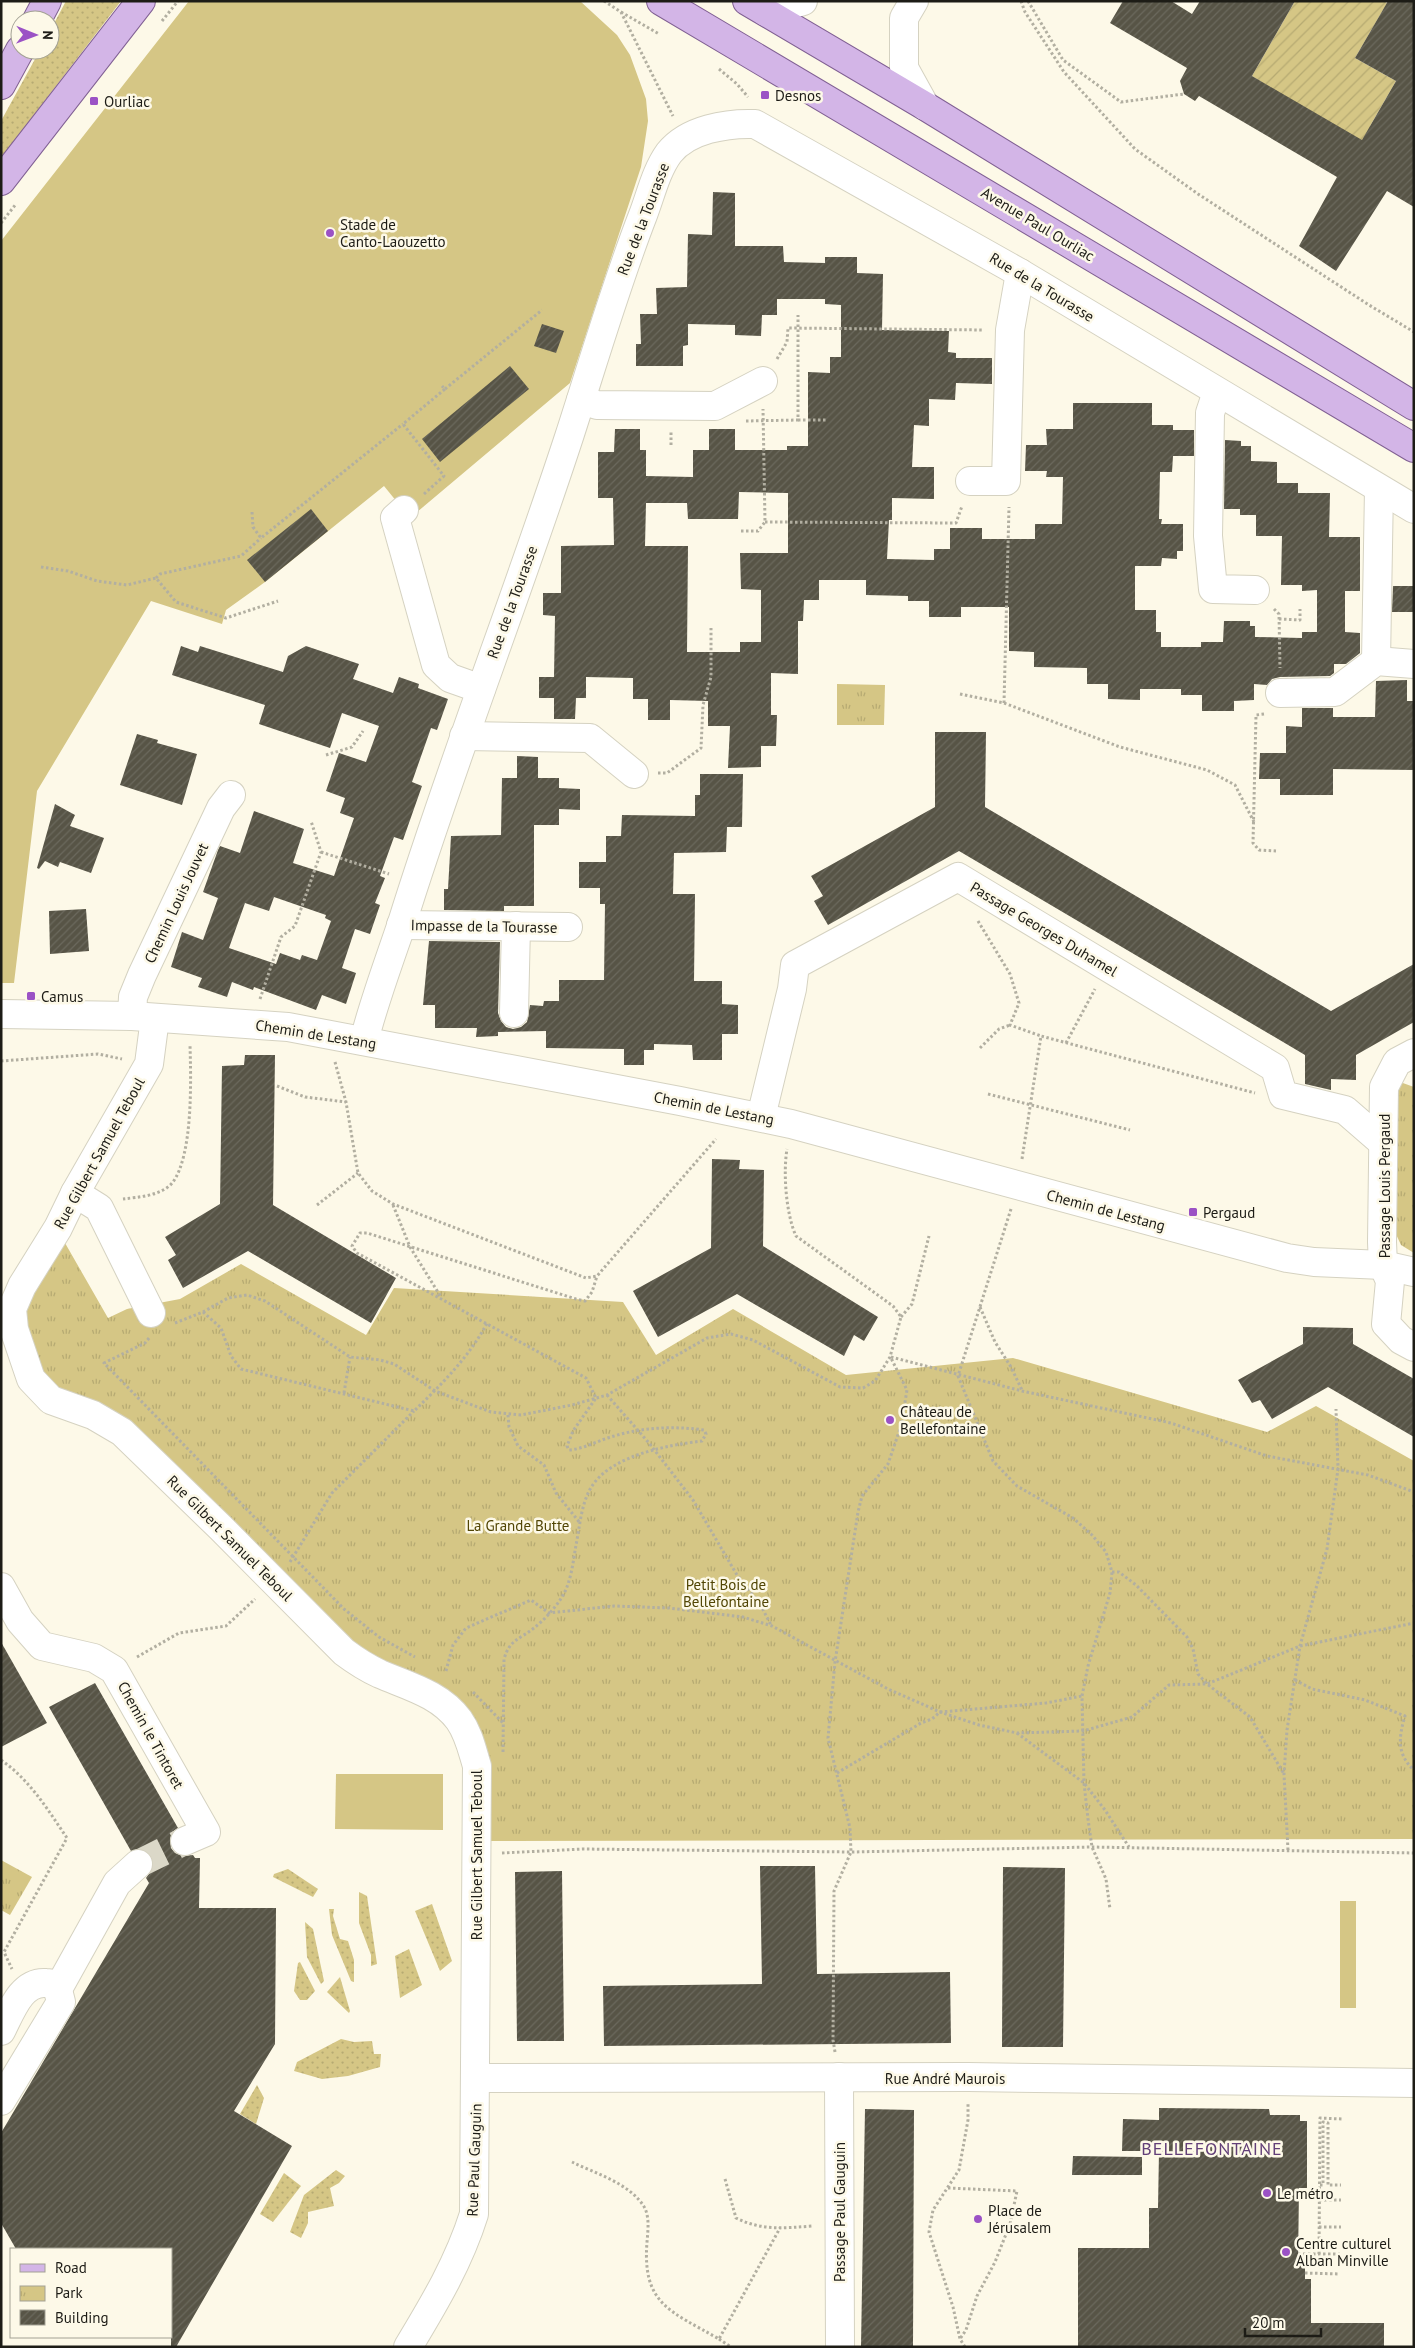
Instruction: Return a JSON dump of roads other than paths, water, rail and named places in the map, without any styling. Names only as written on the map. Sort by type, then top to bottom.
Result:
[{"type":"main road","points":[[1,181],[141,1]]},
{"type":"main road","name":"Avenue Paul Ourliac","points":[[661,1],[1414,448]]},
{"type":"main road","points":[[756,6],[925,106],[1414,406]]},
{"type":"main road","points":[[1,85],[15,60]]},
{"type":"street","points":[[756,6],[804,1]]},
{"type":"street","points":[[914,1],[904,18],[904,68],[925,106]]},
{"type":"street","name":"Rue de la Tourasse","points":[[364,1041],[414,882],[464,736],[523,577],[632,242],[661,166],[671,151],[684,140],[708,130],[735,123],[755,124],[1020,273],[1414,510]]},
{"type":"street","points":[[970,481],[1006,481],[1010,330],[1020,273]]},
{"type":"street","points":[[581,400],[597,405],[715,406],[763,381]]},
{"type":"street","points":[[1218,392],[1210,413],[1208,536],[1213,589],[1255,590]]},
{"type":"street","points":[[1376,661],[1378,489]]},
{"type":"street","points":[[404,510],[395,518],[436,665],[450,678],[481,689]]},
{"type":"street","points":[[1280,693],[1335,692],[1376,661],[1414,664]]},
{"type":"street","points":[[464,736],[590,738],[634,774]]},
{"type":"street","name":"Chemin Louis Jouvet","points":[[143,1017],[133,997],[221,808],[231,795]]},
{"type":"street","name":"Passage Georges Duhamel","points":[[761,1117],[792,989],[795,965],[958,878],[1275,1068],[1283,1094],[1345,1110],[1383,1143]]},
{"type":"street","name":"Impasse de la Tourasse","points":[[401,925],[568,927]]},
{"type":"street","points":[[514,1013],[516,926]]},
{"type":"street","name":"Chemin de Lestang","points":[[1,1014],[143,1017],[191,1039],[252,1023],[364,1041],[791,1124],[1287,1258],[1383,1265],[1414,1272]]},
{"type":"street","name":"Rue Gilbert Samuel Teboul","points":[[143,1017],[141,1063],[58,1228],[22,1286],[12,1309],[14,1329],[31,1379],[51,1400],[93,1415],[122,1432],[344,1652],[380,1674],[427,1693],[444,1704],[458,1720],[469,1739],[477,1766],[490,1853],[476,2078]]},
{"type":"street","name":"Passage Louis Pergaud","points":[[1414,1053],[1397,1062],[1384,1087],[1383,1143],[1383,1265],[1390,1281],[1386,1324],[1401,1340],[1414,1347]]},
{"type":"street","points":[[75,1193],[99,1208],[151,1313]]},
{"type":"street","name":"Chemin le Tintoret","points":[[1,1587],[20,1621],[42,1646],[94,1658],[114,1670],[206,1832],[185,1841]]},
{"type":"street","points":[[1,2101],[61,2002],[58,1989],[117,1883],[138,1864]]},
{"type":"street","points":[[1,2031],[23,1991],[36,1983],[49,1983],[58,1989]]},
{"type":"street","name":"Rue André Maurois","points":[[476,2078],[839,2077],[1414,2083]]},
{"type":"street","name":"Passage Paul Gauguin","points":[[839,2077],[840,2347]]},
{"type":"street","name":"Rue Paul Gauguin","points":[[408,2347],[440,2294],[466,2241],[474,2214],[476,2078]]},
{"type":"tunnel","points":[[138,1864],[185,1841]]},
{"type":"place","name":"Desnos","points":[[765,95]]},
{"type":"place","name":"Ourliac","points":[[94,101]]},
{"type":"place","name":"Stade de Canto-Laouzetto","points":[[330,233]]},
{"type":"place","name":"Camus","points":[[31,996]]},
{"type":"place","name":"Pergaud","points":[[1193,1212]]},
{"type":"place","name":"Château de Bellefontaine","points":[[890,1420]]},
{"type":"place","name":"Le métro","points":[[1267,2193]]},
{"type":"place","name":"Place de Jérusalem","points":[[978,2219]]},
{"type":"place","name":"Centre culturel Alban Minville","points":[[1286,2252]]},
{"type":"district","name":"BELLEFONTAINE","points":[[1212,2148]]},
{"type":"park label","name":"La Grande Butte","points":[[518,1525]]},
{"type":"park label","name":"Petit Bois de Bellefontaine","points":[[726,1592]]}]
